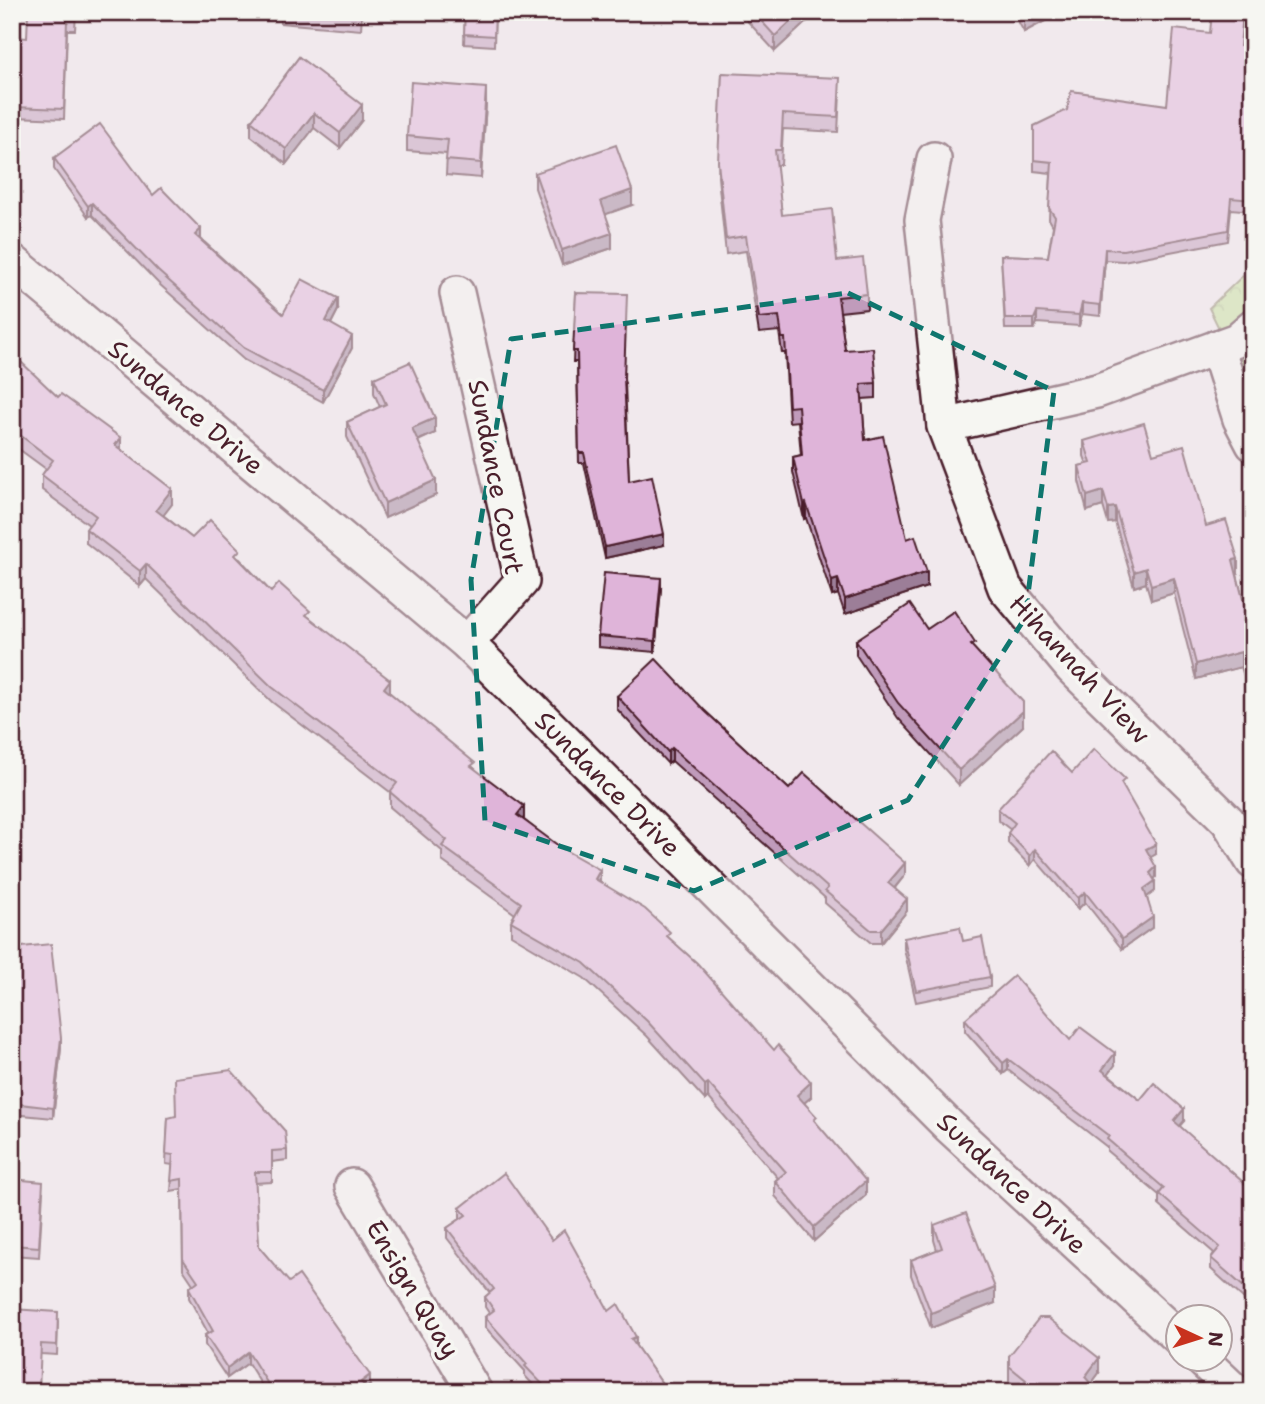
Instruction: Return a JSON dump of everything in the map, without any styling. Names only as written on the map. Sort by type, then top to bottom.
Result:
[{"type":"street","name":"Hihannah View","points":[[934,159],[922,220],[944,426],[1005,588],[1072,668],[1228,821],[1252,862]]},
{"type":"street","name":"Sundance Drive","points":[[12,261],[467,643],[950,1127],[1164,1324]]},
{"type":"street","name":"Sundance Court","points":[[457,293],[522,581],[467,643]]},
{"type":"street","points":[[944,426],[1097,391],[1237,340],[1253,326]]},
{"type":"street","points":[[1217,347],[1240,419],[1253,444]]},
{"type":"street","name":"Ensign Quay","points":[[352,1186],[475,1392]]},
{"type":"street","points":[[1214,1372],[1236,1392]]},
{"type":"highlighted area","points":[[848,293],[1054,391],[1025,618],[908,800],[694,891],[485,821],[471,580],[511,339]]},
{"type":"green space","points":[[1253,266],[1253,398],[1209,308]]},
{"type":"building","points":[[28,12],[76,12],[75,20],[67,20],[64,109],[14,107],[17,37],[27,38]]},
{"type":"building","points":[[331,12],[361,12],[361,15]]},
{"type":"building","points":[[465,12],[495,12],[494,36],[464,34]]},
{"type":"building","points":[[753,12],[801,12],[775,36]]},
{"type":"building","points":[[1021,12],[1034,12],[1024,17]]},
{"type":"building","points":[[1212,12],[1243,12],[1240,46],[1253,47],[1253,200],[1231,198],[1228,230],[1123,250],[1105,249],[1100,305],[1082,303],[1079,315],[1037,312],[1034,319],[1005,319],[1001,255],[1048,257],[1055,217],[1049,208],[1052,162],[1034,160],[1034,126],[1067,110],[1071,91],[1167,105],[1174,29],[1210,33]]},
{"type":"building","points":[[299,57],[362,105],[340,133],[314,113],[286,149],[251,121]]},
{"type":"building","points":[[722,73],[840,78],[838,117],[783,114],[781,150],[775,150],[782,215],[832,209],[837,261],[863,258],[867,294],[838,297],[845,350],[873,348],[876,383],[861,384],[865,440],[883,436],[907,539],[915,536],[927,572],[845,599],[838,579],[832,581],[806,503],[804,504],[793,457],[802,455],[798,406],[789,407],[785,338],[782,338],[779,316],[759,318],[746,236],[726,239],[718,162]]},
{"type":"building","points":[[411,82],[486,88],[481,163],[446,160],[448,140],[407,136]]},
{"type":"building","points":[[100,124],[153,195],[161,188],[201,229],[195,235],[283,314],[302,279],[338,298],[326,321],[352,336],[323,390],[244,348],[158,271],[92,203],[88,206],[54,158]]},
{"type":"building","points":[[616,145],[632,190],[601,201],[612,233],[562,250],[535,173]]},
{"type":"building","points":[[576,293],[627,294],[624,378],[629,481],[652,476],[664,534],[605,547],[584,453],[579,453],[577,351],[573,351]]},
{"type":"building","points":[[20,361],[58,397],[61,394],[121,438],[115,445],[172,489],[156,510],[192,538],[210,520],[240,550],[235,555],[271,592],[279,583],[310,611],[306,615],[390,680],[384,688],[475,763],[471,766],[524,806],[517,815],[563,849],[600,870],[595,879],[645,909],[670,932],[667,936],[697,963],[774,1050],[778,1045],[811,1082],[797,1095],[817,1117],[814,1120],[866,1181],[814,1227],[775,1181],[786,1172],[708,1083],[705,1085],[647,1021],[584,963],[511,921],[521,903],[442,846],[447,840],[390,792],[397,783],[272,687],[146,564],[140,571],[86,529],[96,516],[42,475],[53,460],[12,429],[12,364],[15,366]]},
{"type":"building","points":[[410,362],[435,418],[412,428],[436,480],[385,503],[347,422],[386,404],[374,378]]},
{"type":"building","points":[[1144,423],[1153,454],[1184,445],[1206,526],[1226,520],[1238,559],[1233,560],[1245,607],[1253,605],[1253,688],[1241,652],[1196,664],[1174,578],[1151,585],[1146,568],[1134,572],[1115,507],[1108,508],[1103,491],[1087,496],[1079,466],[1091,463],[1084,441]]},
{"type":"building","points":[[604,573],[661,578],[655,641],[598,636]]},
{"type":"building","points":[[910,604],[927,629],[954,611],[975,643],[971,645],[1023,702],[1023,711],[959,770],[898,703],[856,640]]},
{"type":"building","points":[[656,659],[705,711],[789,789],[804,773],[905,863],[888,883],[907,899],[881,930],[871,930],[825,891],[828,888],[672,748],[668,752],[617,696]]},
{"type":"building","points":[[1094,749],[1125,779],[1121,783],[1156,844],[1146,849],[1156,867],[1150,873],[1155,881],[1144,889],[1153,917],[1122,939],[1085,892],[1078,898],[1035,849],[1030,856],[1008,833],[1015,823],[998,809],[1051,751],[1072,773]]},
{"type":"building","points":[[960,927],[963,941],[982,937],[990,977],[916,991],[904,938]]},
{"type":"building","points":[[51,944],[61,1038],[53,1108],[12,1103],[12,1041],[16,1041],[12,1005],[12,948]]},
{"type":"building","points":[[1014,976],[1070,1040],[1080,1027],[1115,1053],[1102,1070],[1140,1100],[1154,1083],[1184,1109],[1174,1121],[1253,1191],[1253,1201],[1248,1207],[1253,1211],[1253,1295],[1211,1258],[1220,1247],[1159,1194],[1164,1188],[1107,1139],[1109,1136],[1008,1059],[1003,1063],[965,1019]]},
{"type":"building","points":[[231,1070],[285,1131],[287,1150],[272,1151],[272,1172],[255,1172],[259,1247],[289,1282],[299,1275],[370,1375],[361,1382],[370,1392],[273,1392],[248,1352],[227,1368],[205,1335],[213,1331],[189,1288],[198,1281],[183,1259],[182,1179],[171,1181],[173,1155],[166,1154],[168,1118],[176,1116],[175,1078]]},
{"type":"building","points":[[504,1173],[552,1240],[564,1230],[609,1311],[618,1304],[636,1337],[631,1339],[668,1392],[550,1392],[485,1317],[494,1310],[485,1297],[494,1289],[447,1228],[466,1215],[460,1208]]},
{"type":"building","points":[[12,1179],[43,1182],[39,1247],[12,1245]]},
{"type":"building","points":[[966,1213],[995,1288],[931,1313],[911,1260],[942,1248],[934,1225]]},
{"type":"building","points":[[12,1309],[58,1312],[57,1345],[41,1344],[39,1392],[12,1392]]},
{"type":"building","points":[[1039,1318],[1048,1318],[1099,1358],[1085,1377],[1098,1392],[1017,1392],[1026,1380],[1009,1366],[1009,1356]]}]
